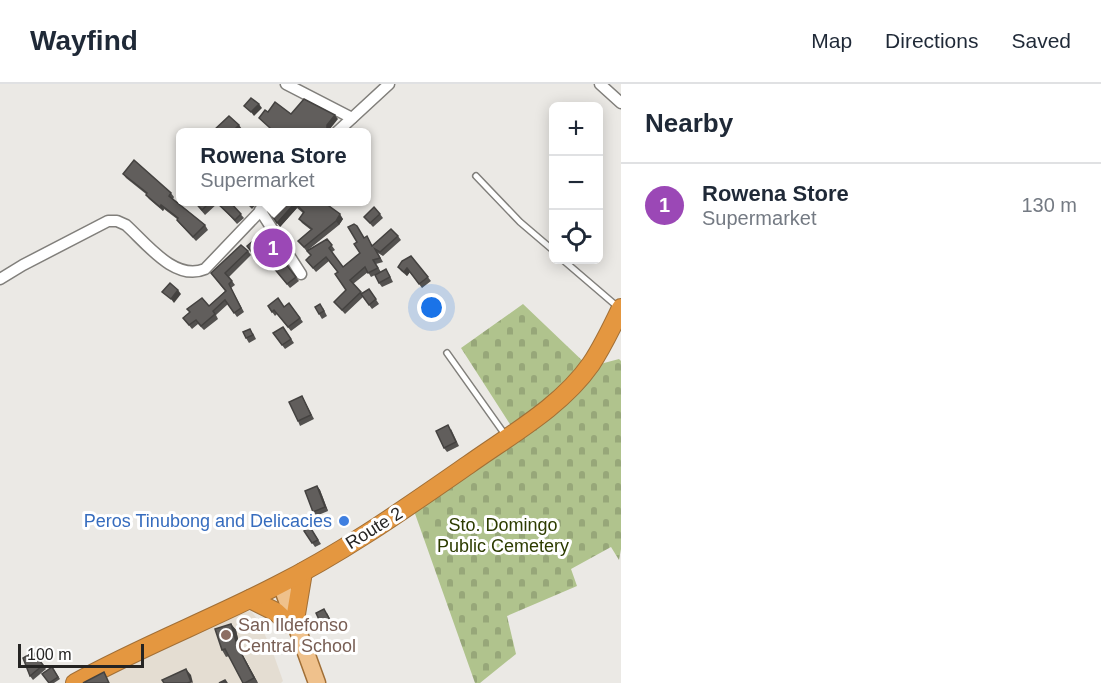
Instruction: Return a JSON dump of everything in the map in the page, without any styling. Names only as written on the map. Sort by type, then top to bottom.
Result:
[{"type":"highway","name":"Route 2","points":[[75,683],[141,648],[278,585],[369,533],[548,408],[590,365],[621,309]]},
{"type":"highway","points":[[250,599],[292,622],[303,572]]},
{"type":"main road","points":[[278,585],[316,683]]},
{"type":"main road","points":[[292,622],[308,683]]},
{"type":"street","points":[[286,84],[352,118]]},
{"type":"street","points":[[341,128],[389,84]]},
{"type":"street","points":[[600,84],[621,103]]},
{"type":"street","points":[[0,279],[33,259],[108,221],[117,221],[126,225],[175,268],[197,272],[205,269],[264,206]]},
{"type":"street","points":[[260,210],[301,274]]},
{"type":"lane","points":[[476,176],[520,222],[549,247]]},
{"type":"lane","points":[[568,264],[621,309]]},
{"type":"lane","points":[[447,353],[507,437]]},
{"type":"shaded area","name":"San Ildefonso Central School","points":[[251,611],[258,620],[272,650],[283,681],[281,683],[92,683],[227,616]]},
{"type":"green space","name":"Sto. Domingo Public Cemetery","points":[[523,304],[589,367],[619,359],[621,361],[621,549],[619,560],[611,547],[571,569],[577,586],[507,616],[516,654],[480,683],[475,683],[413,508],[515,432],[461,348]]},
{"type":"building","points":[[251,98],[259,104],[251,112],[244,106]]},
{"type":"building","points":[[304,99],[335,115],[327,128],[270,128],[259,118],[265,110],[268,112],[275,102],[291,114]]},
{"type":"building","points":[[229,116],[239,125],[236,128],[216,128]]},
{"type":"building","points":[[134,160],[171,193],[169,196],[176,202],[176,206],[181,206],[205,225],[193,237],[177,220],[178,218],[161,205],[160,207],[123,174]]},
{"type":"building","points":[[220,206],[234,206],[241,214],[235,220]]},
{"type":"building","points":[[273,206],[292,206],[277,223],[273,217],[276,213],[271,208]]},
{"type":"building","points":[[298,206],[329,206],[340,214],[336,221],[304,247],[298,241],[312,229],[299,219],[304,212]]},
{"type":"building","points":[[374,207],[380,214],[370,223],[364,217]]},
{"type":"building","points":[[354,224],[364,238],[367,236],[372,246],[391,229],[398,236],[380,252],[375,249],[380,258],[373,260],[378,268],[368,273],[365,267],[350,280],[361,292],[342,310],[334,302],[346,290],[335,274],[338,272],[326,257],[313,268],[306,260],[311,255],[307,251],[327,239],[332,245],[329,248],[343,267],[360,253],[354,244],[357,242],[348,227]]},
{"type":"building","points":[[260,235],[268,245],[255,256],[247,246]]},
{"type":"building","points":[[241,245],[248,251],[225,273],[232,281],[229,284],[241,308],[234,313],[225,300],[213,311],[215,314],[201,326],[196,320],[189,325],[183,318],[190,312],[187,309],[202,298],[209,306],[226,291],[211,273]]},
{"type":"building","points":[[411,256],[428,277],[419,284],[407,268],[404,272],[398,267],[402,261]]},
{"type":"building","points":[[282,259],[296,277],[287,284],[273,267]]},
{"type":"building","points":[[386,269],[390,277],[379,283],[375,275]]},
{"type":"building","points":[[170,283],[178,290],[171,299],[162,292]]},
{"type":"building","points":[[369,289],[376,299],[369,305],[361,294]]},
{"type":"building","points":[[278,298],[284,307],[289,303],[300,318],[288,327],[268,306]]},
{"type":"building","points":[[320,304],[324,311],[319,314],[315,307]]},
{"type":"building","points":[[283,327],[291,339],[282,345],[273,333]]},
{"type":"building","points":[[250,329],[253,335],[246,338],[243,332]]},
{"type":"building","points":[[302,396],[311,415],[298,421],[289,402]]},
{"type":"building","points":[[448,425],[456,442],[444,448],[436,431]]},
{"type":"building","points":[[317,486],[325,507],[313,512],[305,491]]},
{"type":"building","points":[[310,527],[318,540],[312,543],[304,531]]},
{"type":"building","points":[[324,609],[332,624],[323,628],[316,613]]},
{"type":"building","points":[[231,624],[237,645],[254,678],[245,683],[225,649],[222,650],[215,629]]},
{"type":"building","points":[[33,652],[43,665],[30,676],[23,658]]},
{"type":"building","points":[[52,667],[58,677],[49,683],[42,674]]},
{"type":"building","points":[[186,669],[191,682],[164,683],[162,680]]},
{"type":"building","points":[[104,672],[109,683],[83,683]]},
{"type":"place","name":"Rowena Store","points":[[273,248]]},
{"type":"place","name":"Peros Tinubong and Delicacies","points":[[344,521]]},
{"type":"place","name":"San Ildefonso Central School","points":[[226,635]]}]
